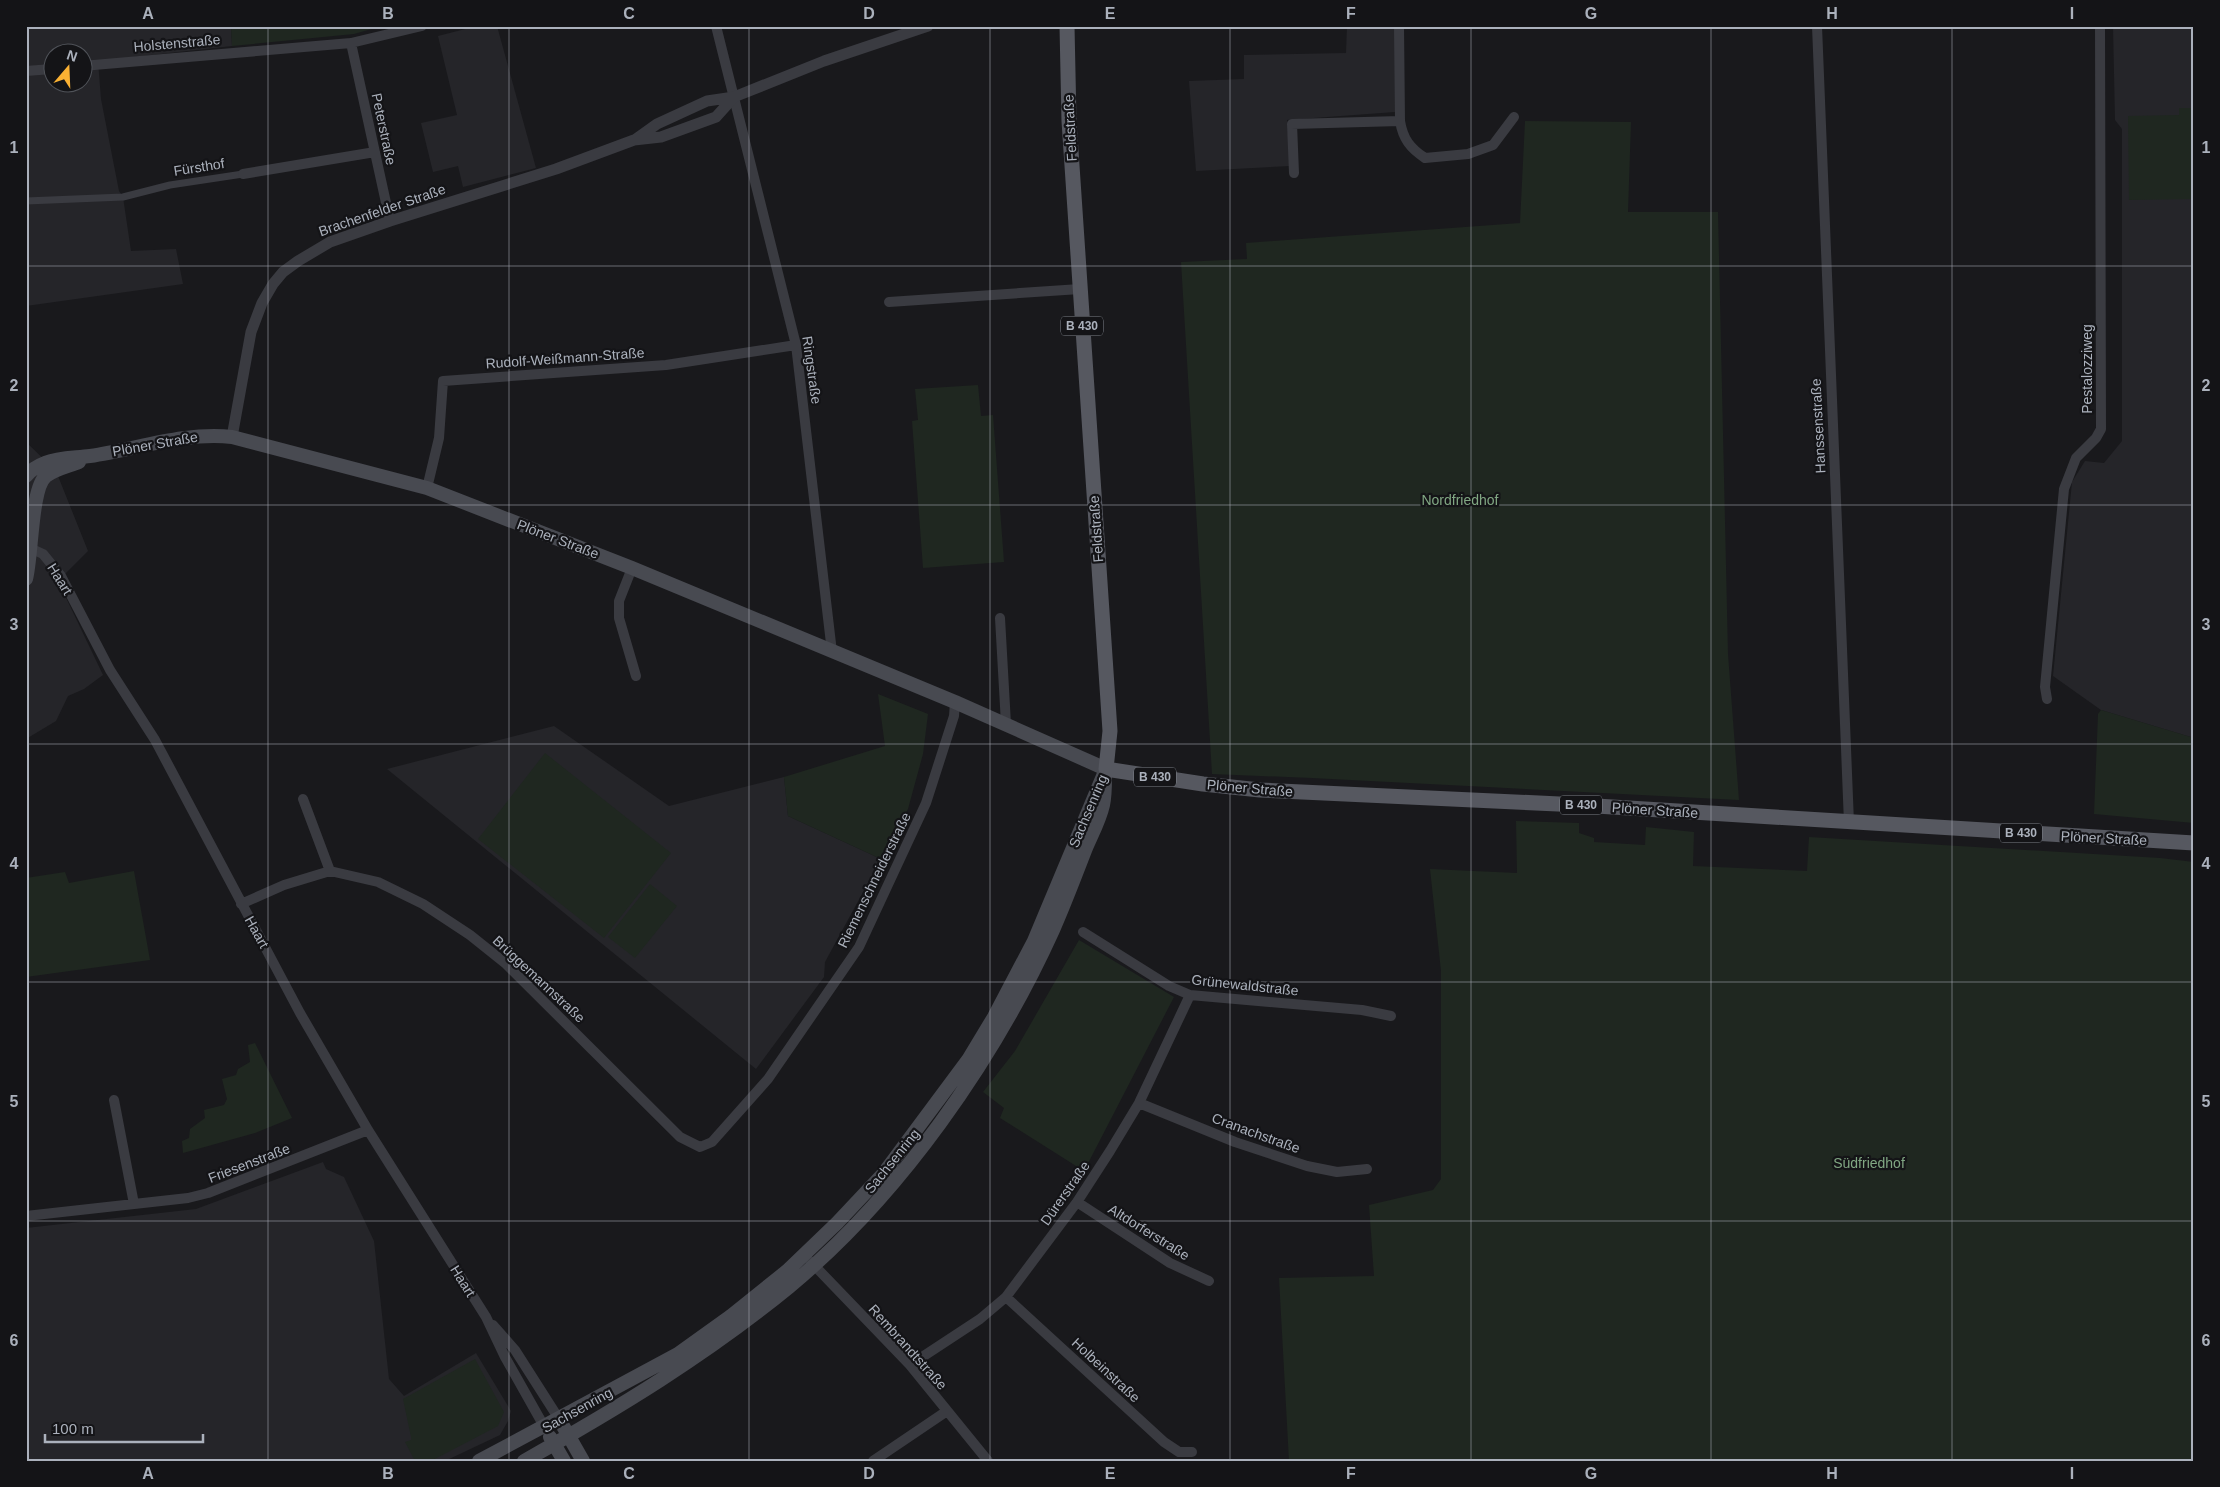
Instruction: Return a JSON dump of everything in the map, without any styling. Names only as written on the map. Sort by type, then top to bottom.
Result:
[{"type":"main road","name":"Feldstraße","points":[[1067,26],[1069,121],[1110,731],[1106,769]]},
{"type":"main road","name":"Plöner Straße","points":[[26,478],[30,470],[43,463],[91,456],[181,437],[211,435],[232,437],[427,488],[632,568],[955,702],[1106,769],[1203,784],[1260,790],[1580,805],[2194,843]]},
{"type":"main road","name":"Plöner Straße","points":[[42,480],[48,474],[91,456]]},
{"type":"main road","points":[[26,478],[34,506]]},
{"type":"main road","points":[[26,579],[34,506],[42,480]]},
{"type":"main road","name":"Sachsenring","points":[[530,1460],[633,1398],[712,1346],[789,1287],[837,1223],[906,1147],[990,1024],[1034,941],[1106,769]]},
{"type":"main road","name":"Sachsenring","points":[[479,1461],[544,1428],[678,1354],[808,1260]]},
{"type":"main road","name":"Haart","points":[[558,1419],[582,1461]]},
{"type":"main road","name":"Haart","points":[[544,1428],[564,1461]]},
{"type":"street","name":"Holstenstraße","points":[[92,65],[351,43],[422,26]]},
{"type":"street","name":"Ringstraße","points":[[716,26],[796,345],[832,652]]},
{"type":"street","name":"Brachenfelder Straße","points":[[634,140],[657,124],[707,101],[734,97],[824,61],[928,26]]},
{"type":"street","points":[[1399,26],[1400,121],[1403,136],[1412,149],[1426,158],[1468,154],[1493,145],[1514,117]]},
{"type":"street","name":"Hanssenstraße","points":[[1817,26],[1849,823]]},
{"type":"street","name":"Pestalozziweg","points":[[2047,698],[2046,687],[2064,489],[2076,458],[2096,438],[2101,429],[2100,26]]},
{"type":"street","name":"Peterstraße","points":[[351,43],[390,221]]},
{"type":"street","points":[[26,71],[42,70]]},
{"type":"street","name":"Brachenfelder Straße","points":[[232,437],[251,332],[262,304],[273,284],[283,272],[313,251],[330,242],[390,221],[556,169],[634,140],[660,137],[716,117],[734,97]]},
{"type":"street","points":[[1294,173],[1292,124],[1400,121]]},
{"type":"street","name":"Fürsthof","points":[[26,201],[123,196],[170,185],[375,152]]},
{"type":"street","points":[[889,302],[1080,289]]},
{"type":"street","name":"Rudolf-Weißmann-Straße","points":[[427,488],[439,438],[443,380],[666,365],[796,345]]},
{"type":"street","points":[[26,463],[43,463]]},
{"type":"street","points":[[26,478],[42,480]]},
{"type":"street","name":"Haart","points":[[29,546],[43,554],[61,576],[110,670],[155,740],[241,904],[368,1130],[486,1317],[505,1357],[544,1428]]},
{"type":"street","points":[[632,568],[619,601],[619,618],[636,676]]},
{"type":"street","points":[[1000,618],[1006,724]]},
{"type":"street","name":"Riemenschneiderstraße","points":[[768,1078],[859,947],[926,803],[954,716],[955,702]]},
{"type":"street","points":[[303,799],[330,871]]},
{"type":"street","name":"Brüggemannstraße","points":[[241,904],[284,885],[330,871],[378,882],[423,904],[470,934],[511,969],[680,1137],[690,1144],[700,1147],[712,1142],[768,1078]]},
{"type":"street","name":"Grünewaldstraße","points":[[1083,932],[1169,986],[1190,994],[1362,1010],[1391,1016]]},
{"type":"street","name":"Dürerstraße","points":[[910,1364],[980,1319],[1006,1297],[1077,1202],[1139,1103],[1190,994]]},
{"type":"street","points":[[114,1100],[134,1204]]},
{"type":"street","name":"Cranachstraße","points":[[1139,1103],[1235,1142],[1307,1166],[1337,1172],[1367,1169]]},
{"type":"street","name":"Friesenstraße","points":[[26,1216],[134,1204],[208,1193],[368,1130]]},
{"type":"street","name":"Altdorferstraße","points":[[1077,1202],[1170,1263],[1209,1281]]},
{"type":"street","name":"Rembrandtstraße","points":[[808,1260],[910,1364],[988,1461]]},
{"type":"street","name":"Holbeinstraße","points":[[1006,1297],[1164,1442],[1180,1452],[1192,1452]]},
{"type":"street","name":"Haart","points":[[486,1317],[515,1350],[558,1419]]},
{"type":"street","points":[[873,1461],[947,1411]]},
{"type":"shaded area","points":[[26,26],[231,26],[232,46],[98,61],[101,99],[119,191],[123,197],[131,251],[176,249],[183,284],[26,306]]},
{"type":"shaded area","points":[[477,26],[497,26],[536,168],[463,187],[458,166],[433,172],[421,123],[457,115],[438,36]]},
{"type":"shaded area","points":[[1347,26],[1395,26],[1395,112],[1287,120],[1290,166],[1196,171],[1189,81],[1244,79],[1244,55],[1346,53]]},
{"type":"shaded area","points":[[2113,26],[2194,26],[2194,738],[2101,710],[2053,676],[2072,482],[2085,461],[2104,463],[2122,441],[2122,129],[2115,120]]},
{"type":"shaded area","points":[[26,442],[56,471],[88,551],[58,581],[103,675],[84,689],[68,696],[56,721],[26,739]]},
{"type":"shaded area","points":[[554,726],[669,806],[784,777],[788,816],[881,859],[825,962],[824,977],[756,1069],[387,769]]},
{"type":"shaded area","points":[[323,1162],[326,1169],[344,1177],[374,1241],[389,1379],[404,1396],[476,1353],[511,1411],[500,1435],[445,1461],[26,1461],[26,1228],[196,1209]]},
{"type":"green space","points":[[231,26],[382,26],[354,34],[232,46]]},
{"type":"green space","points":[[2179,108],[2194,108],[2194,199],[2129,200],[2128,116],[2179,115]]},
{"type":"green space","name":"Nordfriedhof","points":[[1525,121],[1631,122],[1628,212],[1718,212],[1728,654],[1739,800],[1212,774],[1181,262],[1247,259],[1246,243],[1520,223]]},
{"type":"green space","points":[[978,385],[981,416],[993,415],[1004,562],[923,568],[912,421],[918,420],[915,389]]},
{"type":"green space","points":[[878,694],[928,714],[923,754],[908,809],[881,859],[788,816],[784,777],[885,746]]},
{"type":"green space","points":[[2101,710],[2194,738],[2194,823],[2094,814],[2098,714]]},
{"type":"green space","points":[[545,753],[671,853],[604,938],[478,839]]},
{"type":"green space","name":"Südfriedhof","points":[[1516,821],[1579,823],[1579,833],[1594,838],[1594,842],[1645,845],[1646,827],[1694,832],[1693,866],[1807,871],[1809,837],[2160,858],[2194,862],[2194,1461],[1289,1461],[1279,1278],[1374,1276],[1369,1205],[1433,1190],[1441,1179],[1441,971],[1430,869],[1517,873]]},
{"type":"green space","points":[[134,871],[150,960],[26,977],[26,878],[65,872],[69,883]]},
{"type":"green space","points":[[650,884],[677,906],[635,958],[608,937]]},
{"type":"green space","points":[[1079,940],[1174,997],[1084,1171],[1000,1118],[1004,1108],[983,1092],[1015,1051]]},
{"type":"green space","points":[[255,1043],[292,1118],[255,1133],[183,1153],[182,1141],[189,1138],[190,1129],[205,1118],[204,1110],[224,1105],[227,1099],[222,1079],[236,1075],[238,1069],[250,1062],[248,1045]]},
{"type":"green space","points":[[475,1359],[504,1412],[498,1426],[431,1461],[415,1461],[405,1442],[411,1440],[411,1437],[403,1399]]}]
